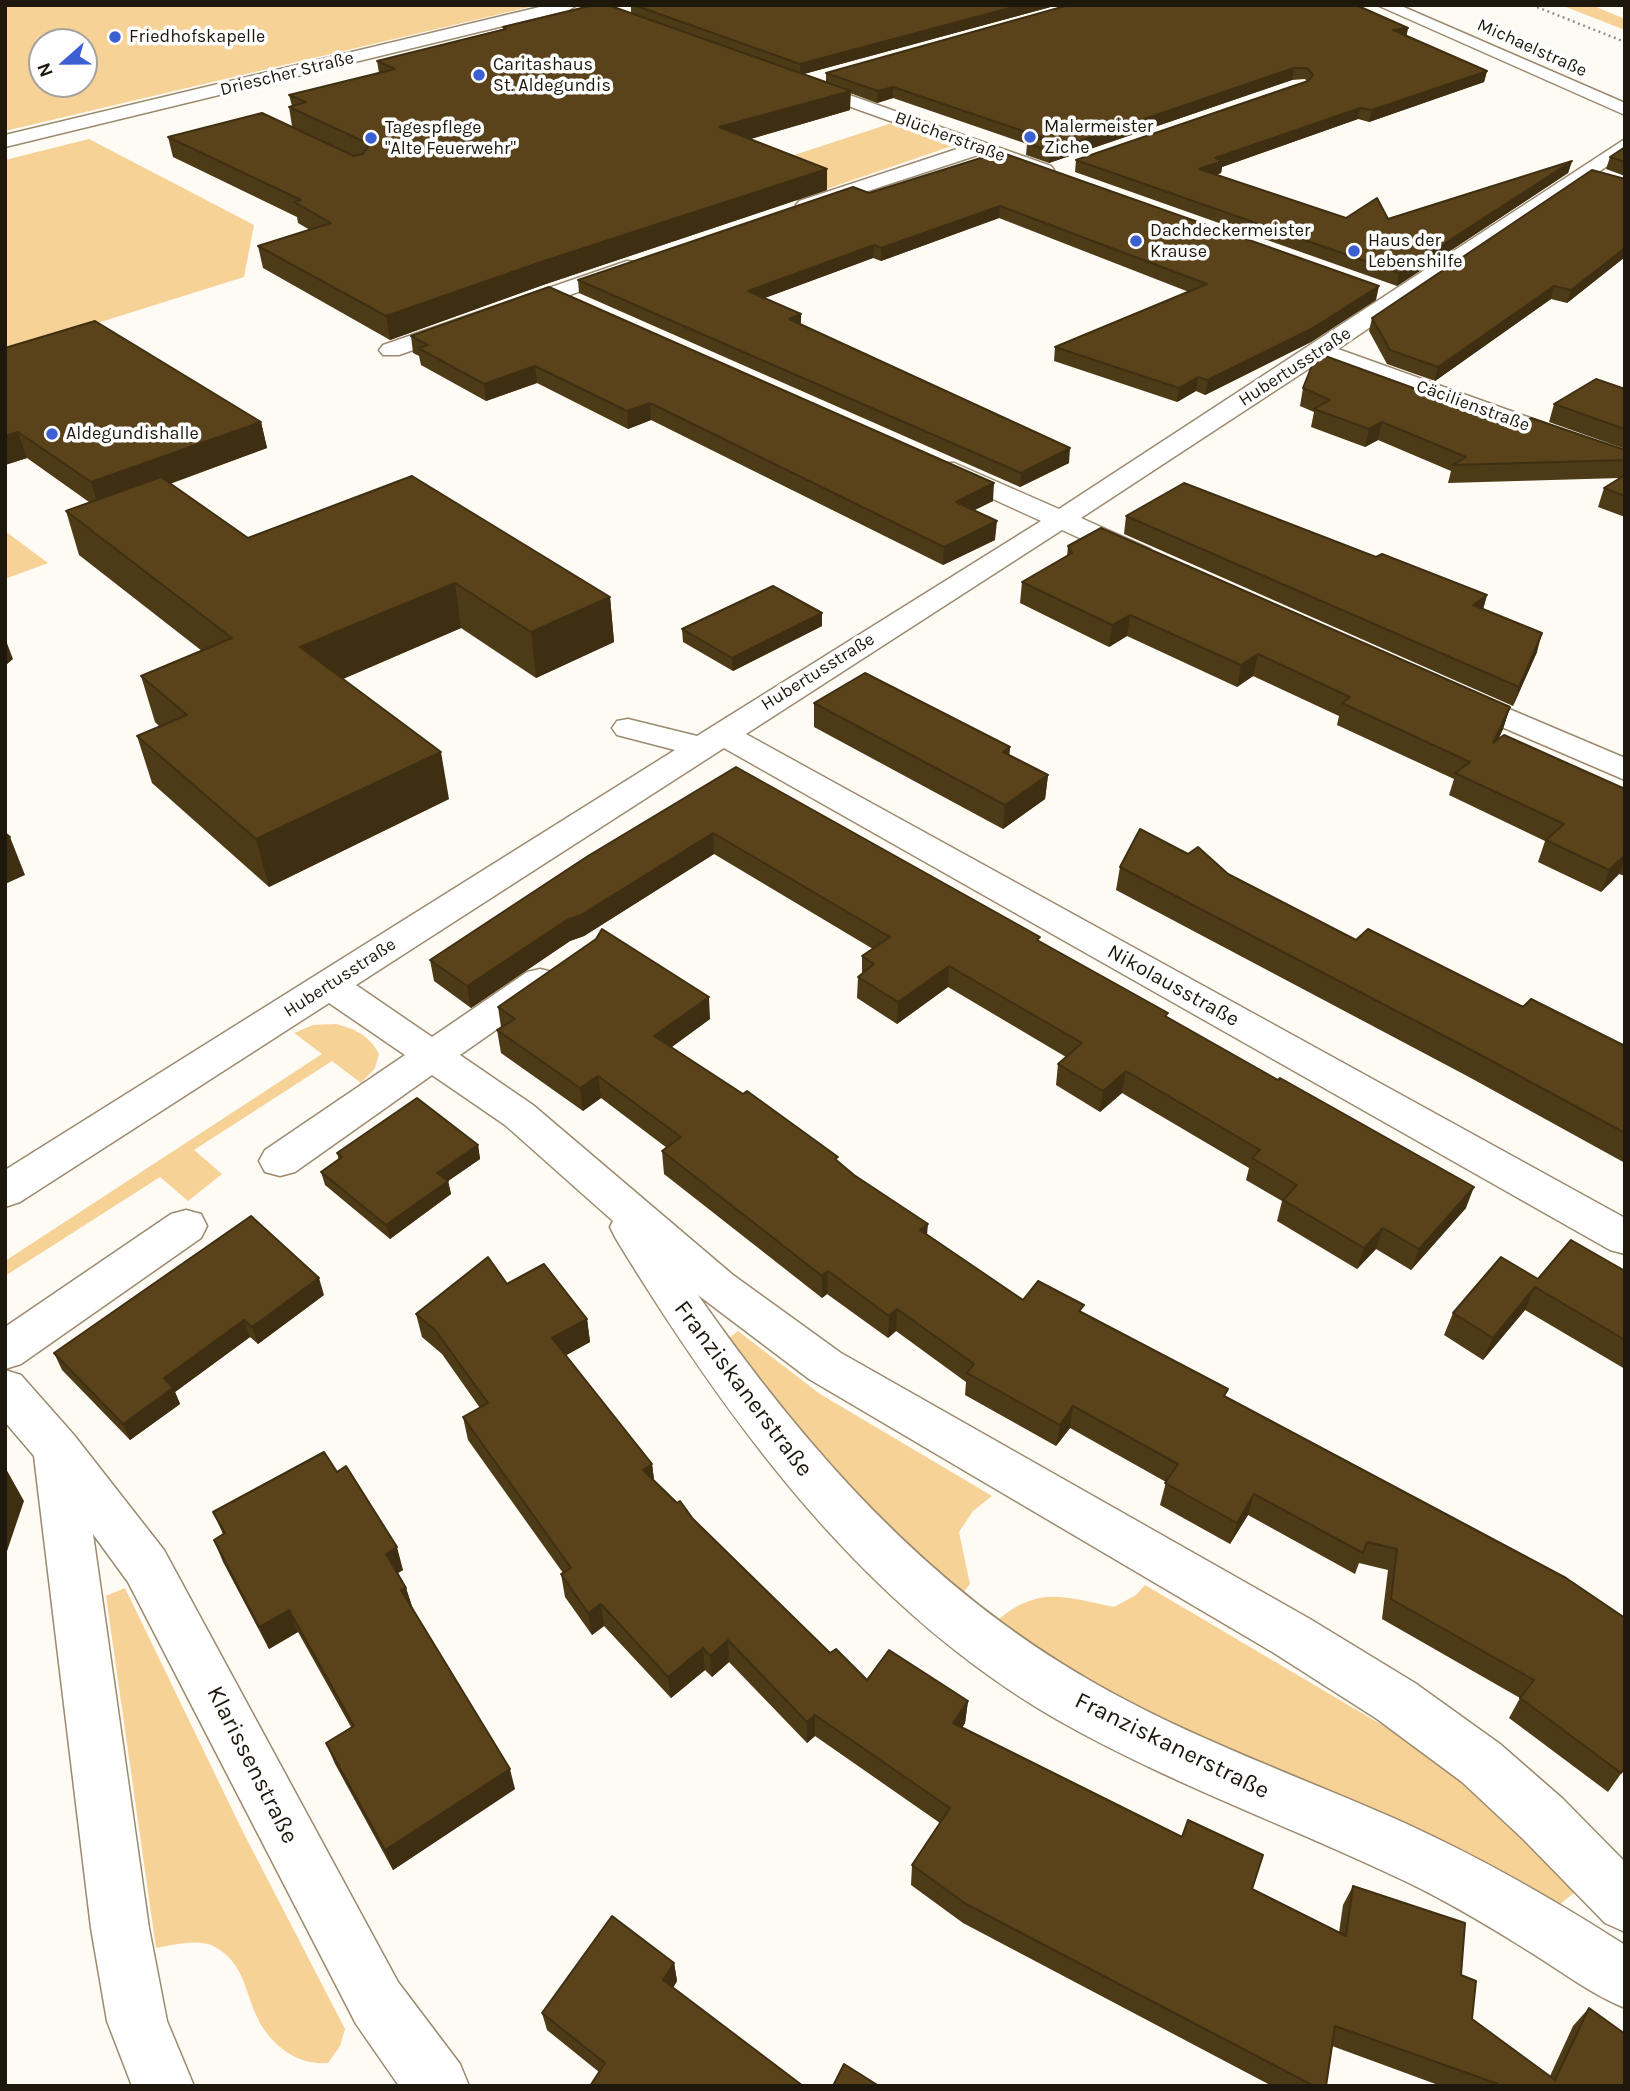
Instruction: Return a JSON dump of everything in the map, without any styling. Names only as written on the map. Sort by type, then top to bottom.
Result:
[{"type":"street","name":"Driescher Straße","points":[[5,141],[569,5]]},
{"type":"street","name":"Michaelstraße","points":[[1385,5],[1625,110]]},
{"type":"street","name":"Blücherstraße","points":[[826,76],[794,81],[980,148],[1058,172]]},
{"type":"street","points":[[204,94],[231,107]]},
{"type":"street","name":"Hubertusstraße","points":[[5,1191],[1060,520],[1320,351],[1385,293],[1599,176],[1625,145]]},
{"type":"street","points":[[782,213],[980,148]]},
{"type":"street","points":[[391,350],[645,261]]},
{"type":"street","points":[[552,292],[590,309]]},
{"type":"street","name":"Cäcilienstraße","points":[[1320,351],[1625,461]]},
{"type":"street","points":[[920,457],[1161,564]]},
{"type":"street","points":[[1437,687],[1625,770]]},
{"type":"street","name":"Nikolausstraße","points":[[628,728],[711,740],[1625,1238]]},
{"type":"street","points":[[280,1161],[573,958]]},
{"type":"street","name":"Franziskanerstraße","points":[[330,985],[519,1115],[718,1287],[825,1366],[1292,1636],[1396,1700],[1491,1772],[1543,1819],[1625,1903]]},
{"type":"street","name":"Franziskanerstraße","points":[[611,1192],[687,1318],[752,1411],[841,1515],[921,1594],[1018,1664],[1105,1717],[1188,1757],[1432,1864],[1529,1916],[1625,1979]]},
{"type":"street","points":[[5,1351],[186,1226]]},
{"type":"street","name":"Klarissenstraße","points":[[5,1389],[57,1449],[146,1566],[377,2003],[410,2052],[438,2086]]},
{"type":"street","points":[[57,1449],[120,1928],[137,2021],[163,2086]]},
{"type":"shaded area","points":[[5,5],[538,5],[5,131]]},
{"type":"shaded area","points":[[1561,5],[1591,5],[1625,19],[1625,30]]},
{"type":"shaded area","points":[[892,123],[952,146],[777,206],[715,181]]},
{"type":"shaded area","points":[[89,139],[254,225],[244,277],[5,352],[5,160]]},
{"type":"shaded area","points":[[5,531],[48,563],[5,579]]},
{"type":"shaded area","points":[[336,1024],[361,1034],[379,1054],[375,1068],[361,1083],[332,1061],[194,1150],[222,1174],[188,1201],[160,1177],[5,1276],[5,1261],[322,1054],[294,1033],[313,1025]]},
{"type":"shaded area","points":[[738,1331],[820,1394],[992,1496],[973,1511],[959,1532],[970,1584],[959,1598],[879,1525],[725,1341]]},
{"type":"shaded area","points":[[1145,1585],[1399,1735],[1482,1796],[1576,1891],[1558,1906],[1152,1719],[993,1624],[1023,1603],[1050,1597],[1064,1597],[1114,1607],[1136,1595]]},
{"type":"shaded area","points":[[125,1588],[243,1832],[345,2029],[340,2046],[328,2063],[295,2057],[276,2044],[256,2015],[242,1977],[232,1960],[224,1953],[202,1943],[156,1948],[106,1596]]},
{"type":"building","points":[[594,5],[608,5],[851,91],[719,127],[827,169],[541,262],[386,316],[258,246],[331,223],[294,202],[301,200],[168,137],[262,113],[354,156],[363,154],[368,147],[365,142],[289,107],[306,102],[289,95],[395,69],[377,61]]},
{"type":"building","points":[[634,5],[1021,5],[800,64]]},
{"type":"building","points":[[1069,5],[1356,5],[1408,28],[1393,30],[1487,71],[1372,110],[1360,108],[1215,158],[1223,161],[1199,169],[1346,218],[1377,198],[1388,219],[1572,161],[1399,273],[1076,160],[1308,81],[1313,75],[1307,68],[1294,68],[1050,151],[1027,143],[1044,138],[893,87],[878,91],[826,73]]},
{"type":"building","points":[[1625,147],[1625,162],[1610,157]]},
{"type":"building","points":[[1000,152],[1379,286],[1313,328],[1208,380],[1198,377],[1179,388],[1055,347],[1207,284],[1000,206],[881,248],[874,245],[748,291],[801,314],[789,319],[1070,448],[1021,473],[578,280],[853,187],[869,193]]},
{"type":"building","points":[[1592,170],[1625,179],[1625,248],[1571,290],[1554,286],[1438,367],[1390,350],[1372,318]]},
{"type":"building","points":[[549,287],[994,483],[956,502],[997,521],[944,547],[650,403],[627,411],[535,366],[484,384],[418,348],[428,345],[411,336]]},
{"type":"building","points":[[95,321],[261,422],[91,482],[18,432],[5,436],[5,348]]},
{"type":"building","points":[[1317,353],[1518,426],[1531,418],[1625,450],[1625,460],[1453,465],[1466,457],[1382,422],[1369,429],[1314,409],[1330,400],[1303,388]]},
{"type":"building","points":[[1596,379],[1625,389],[1625,429],[1554,404]]},
{"type":"building","points":[[1625,475],[1625,496],[1604,488]]},
{"type":"building","points":[[412,476],[610,597],[531,632],[455,583],[300,647],[441,752],[256,839],[137,736],[187,715],[141,676],[232,638],[66,511],[161,477],[248,538]]},
{"type":"building","points":[[1184,483],[1376,557],[1382,554],[1487,595],[1473,605],[1542,633],[1519,687],[1126,516]]},
{"type":"building","points":[[1101,528],[1510,707],[1493,743],[1504,735],[1625,789],[1625,855],[1609,870],[1546,840],[1564,824],[1455,773],[1470,762],[1342,703],[1350,697],[1258,654],[1241,665],[1130,615],[1112,625],[1022,582],[1072,553],[1068,546]]},
{"type":"building","points":[[773,586],[822,613],[732,658],[682,629]]},
{"type":"building","points":[[865,673],[1010,747],[1003,752],[1048,775],[1005,805],[814,703]]},
{"type":"building","points":[[736,767],[1040,937],[1037,940],[1168,1013],[1165,1016],[1474,1187],[1419,1249],[1383,1228],[1364,1248],[1283,1200],[1297,1185],[1252,1158],[1260,1150],[1126,1071],[1103,1091],[1058,1064],[1082,1043],[949,966],[898,1002],[858,977],[874,964],[862,956],[890,937],[713,833],[581,915],[567,920],[467,986],[430,960],[588,856]]},
{"type":"building","points":[[1140,829],[1188,854],[1198,847],[1228,874],[1356,940],[1368,929],[1523,1007],[1531,999],[1625,1046],[1625,1133],[1120,867]]},
{"type":"building","points":[[602,929],[709,997],[654,1036],[743,1094],[747,1091],[838,1157],[835,1159],[854,1175],[928,1224],[920,1230],[1023,1300],[1038,1281],[1084,1305],[1079,1311],[1228,1389],[1224,1396],[1566,1578],[1625,1618],[1625,1768],[1621,1773],[1520,1698],[1534,1680],[1391,1599],[1397,1549],[1367,1542],[1363,1553],[1254,1494],[1237,1523],[1165,1483],[1178,1464],[1073,1406],[1060,1425],[967,1373],[974,1364],[897,1309],[889,1316],[828,1271],[822,1276],[662,1151],[681,1137],[598,1076],[580,1088],[497,1030],[515,1019],[498,1007],[596,939]]},
{"type":"building","points":[[417,1098],[478,1145],[437,1173],[448,1181],[386,1225],[321,1172],[342,1157],[337,1153]]},
{"type":"building","points":[[251,1216],[319,1278],[252,1327],[244,1320],[164,1378],[173,1388],[123,1424],[54,1353]]},
{"type":"building","points":[[1571,1240],[1625,1271],[1625,1340],[1535,1287],[1493,1338],[1453,1313],[1501,1257],[1538,1279]]},
{"type":"building","points":[[488,1257],[507,1284],[544,1264],[587,1319],[552,1338],[652,1464],[643,1470],[677,1503],[680,1501],[693,1519],[830,1653],[836,1649],[867,1680],[889,1650],[968,1701],[953,1723],[1182,1837],[1188,1820],[1263,1855],[1252,1889],[1346,1936],[1353,1886],[1465,1923],[1461,1975],[1476,1981],[1472,2019],[1555,2080],[1589,2008],[1625,2034],[1625,2086],[1497,2086],[1498,2084],[1335,2026],[1326,2086],[1314,2086],[966,1904],[912,1865],[950,1808],[815,1715],[807,1722],[728,1640],[710,1656],[703,1648],[668,1677],[601,1604],[588,1613],[561,1574],[571,1568],[463,1417],[488,1403],[436,1331],[416,1314]]},
{"type":"building","points":[[324,1452],[337,1472],[346,1466],[397,1547],[386,1554],[406,1588],[401,1590],[510,1769],[385,1850],[326,1743],[354,1726],[289,1610],[259,1627],[214,1540],[225,1533],[213,1512]]},
{"type":"building","points":[[612,1916],[674,1963],[663,1980],[803,2086],[590,2086],[605,2063],[542,2013]]},
{"type":"building","points":[[844,2064],[879,2086],[833,2086]]},
{"type":"railway","points":[[1532,5],[1625,42]]},
{"type":"place","name":"Friedhofskapelle","points":[[115,37]]},
{"type":"place","name":"Caritashaus St. Aldegundis","points":[[479,75]]},
{"type":"place","name":"Malermeister Ziche","points":[[1030,137]]},
{"type":"place","name":"Tagespflege \"Alte Feuerwehr\"","points":[[371,138]]},
{"type":"place","name":"Dachdeckermeister Krause","points":[[1136,241]]},
{"type":"place","name":"Haus der Lebenshilfe","points":[[1354,251]]},
{"type":"place","name":"Aldegundishalle","points":[[52,434]]}]
